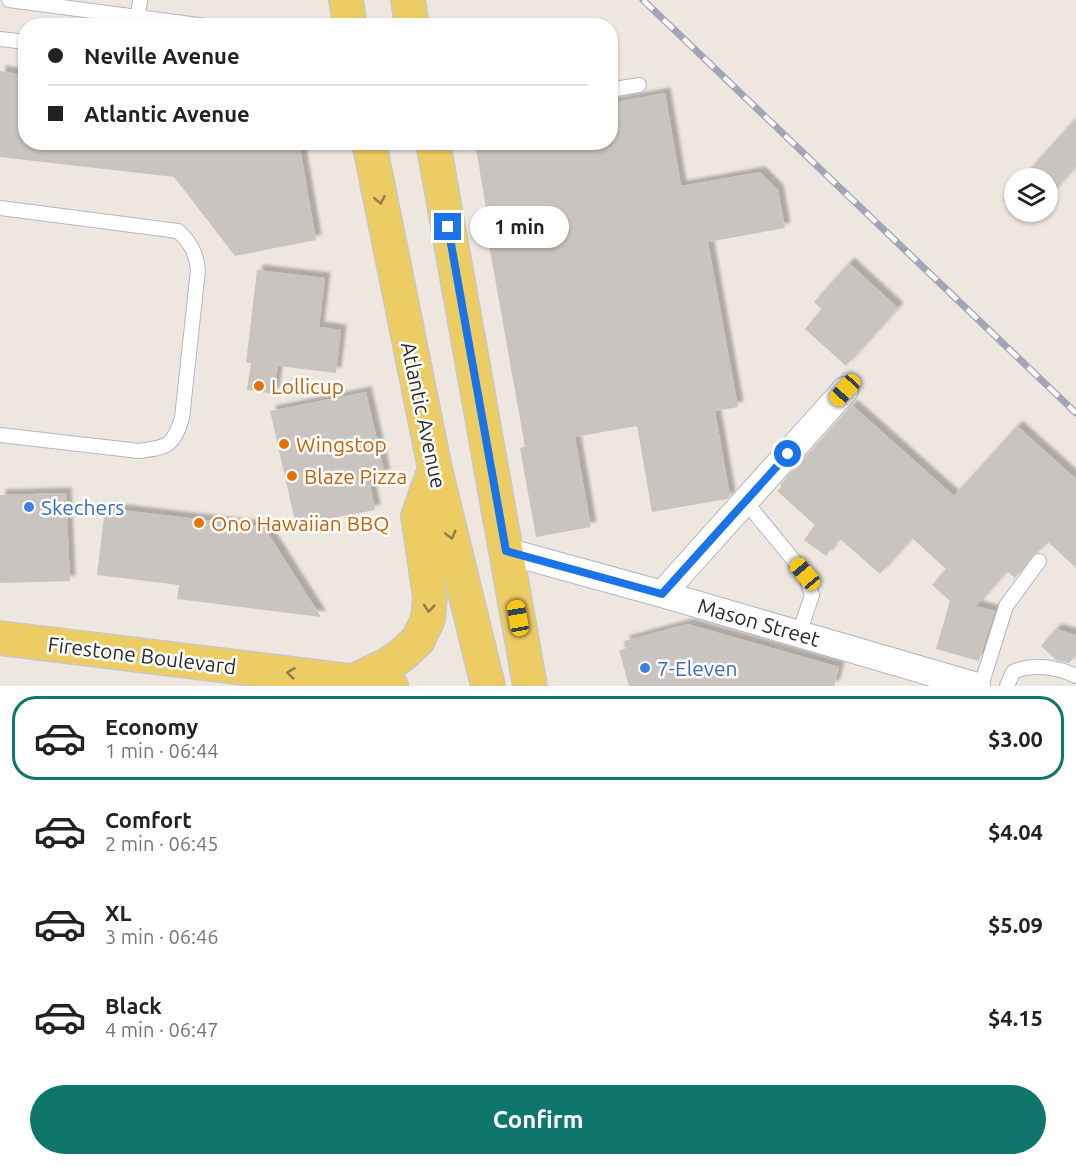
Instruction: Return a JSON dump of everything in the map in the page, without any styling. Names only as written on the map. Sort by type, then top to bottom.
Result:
[{"type":"main road","points":[[346,0],[349,18]]},
{"type":"main road","points":[[408,0],[411,18]]},
{"type":"main road","name":"Atlantic Avenue","points":[[371,150],[435,469],[488,686]]},
{"type":"main road","points":[[434,150],[530,686]]},
{"type":"main road","points":[[356,680],[389,664],[403,654],[418,640],[428,619],[430,597],[418,516],[435,469]]},
{"type":"main road","name":"Firestone Boulevard","points":[[0,638],[391,686]]},
{"type":"street","points":[[662,594],[845,390]]},
{"type":"street","name":"Mason Street","points":[[506,551],[979,686]]},
{"type":"lane","points":[[9,0],[152,18]]},
{"type":"lane","points":[[138,16],[140,0]]},
{"type":"lane","points":[[0,39],[18,41]]},
{"type":"lane","points":[[618,88],[639,84]]},
{"type":"lane","points":[[0,208],[178,231],[189,241],[196,255],[198,270],[182,418],[176,438],[160,448],[139,451],[0,435]]},
{"type":"lane","points":[[745,501],[805,574],[812,595],[799,634]]},
{"type":"lane","points":[[979,686],[1006,606],[1039,561]]},
{"type":"lane","points":[[1007,686],[1013,672],[1022,668],[1038,666],[1076,676]]},
{"type":"building","points":[[0,71],[18,74],[18,150],[300,150],[316,240],[235,256],[174,177],[0,157]]},
{"type":"building","points":[[665,93],[681,186],[760,172],[778,190],[785,228],[708,242],[738,407],[715,411],[730,496],[727,499],[652,512],[637,426],[575,437],[591,527],[536,537],[520,448],[525,447],[485,222],[488,221],[476,150],[618,150],[618,102]]},
{"type":"building","points":[[1076,118],[1076,166],[1058,186],[1058,168],[1031,168]]},
{"type":"building","points":[[849,263],[898,308],[846,366],[805,329],[822,309],[814,302]]},
{"type":"building","points":[[257,270],[325,278],[319,327],[341,330],[336,373],[278,366],[274,394],[247,390],[251,363],[246,363]]},
{"type":"building","points":[[366,392],[385,475],[369,478],[375,510],[296,525],[270,411]]},
{"type":"building","points":[[852,405],[954,496],[1017,426],[1076,479],[1076,568],[1048,542],[1032,556],[1015,578],[1007,571],[976,606],[995,611],[979,661],[936,649],[950,601],[932,585],[946,569],[912,538],[880,574],[839,538],[826,556],[804,540],[815,525],[777,491]]},
{"type":"building","points":[[66,493],[70,581],[0,583],[0,495]]},
{"type":"building","points":[[105,508],[264,527],[321,617],[177,599],[179,585],[97,575]]},
{"type":"building","points":[[687,624],[839,667],[834,686],[629,686],[619,650],[626,649],[624,641]]},
{"type":"building","points":[[1056,629],[1076,635],[1076,656],[1069,663],[1056,660],[1041,646]]},
{"type":"railway","points":[[643,0],[1076,413]]},
{"type":"place","name":"Lollicup","points":[[259,386]]},
{"type":"place","name":"Wingstop","points":[[284,444]]},
{"type":"place","name":"Blaze Pizza","points":[[292,476]]},
{"type":"place","name":"Skechers","points":[[29,507]]},
{"type":"place","name":"Ono Hawaiian BBQ","points":[[199,523]]},
{"type":"place","name":"7-Eleven","points":[[645,668]]},
{"type":"route","points":[[448,227],[506,551],[662,594],[788,454]]}]
